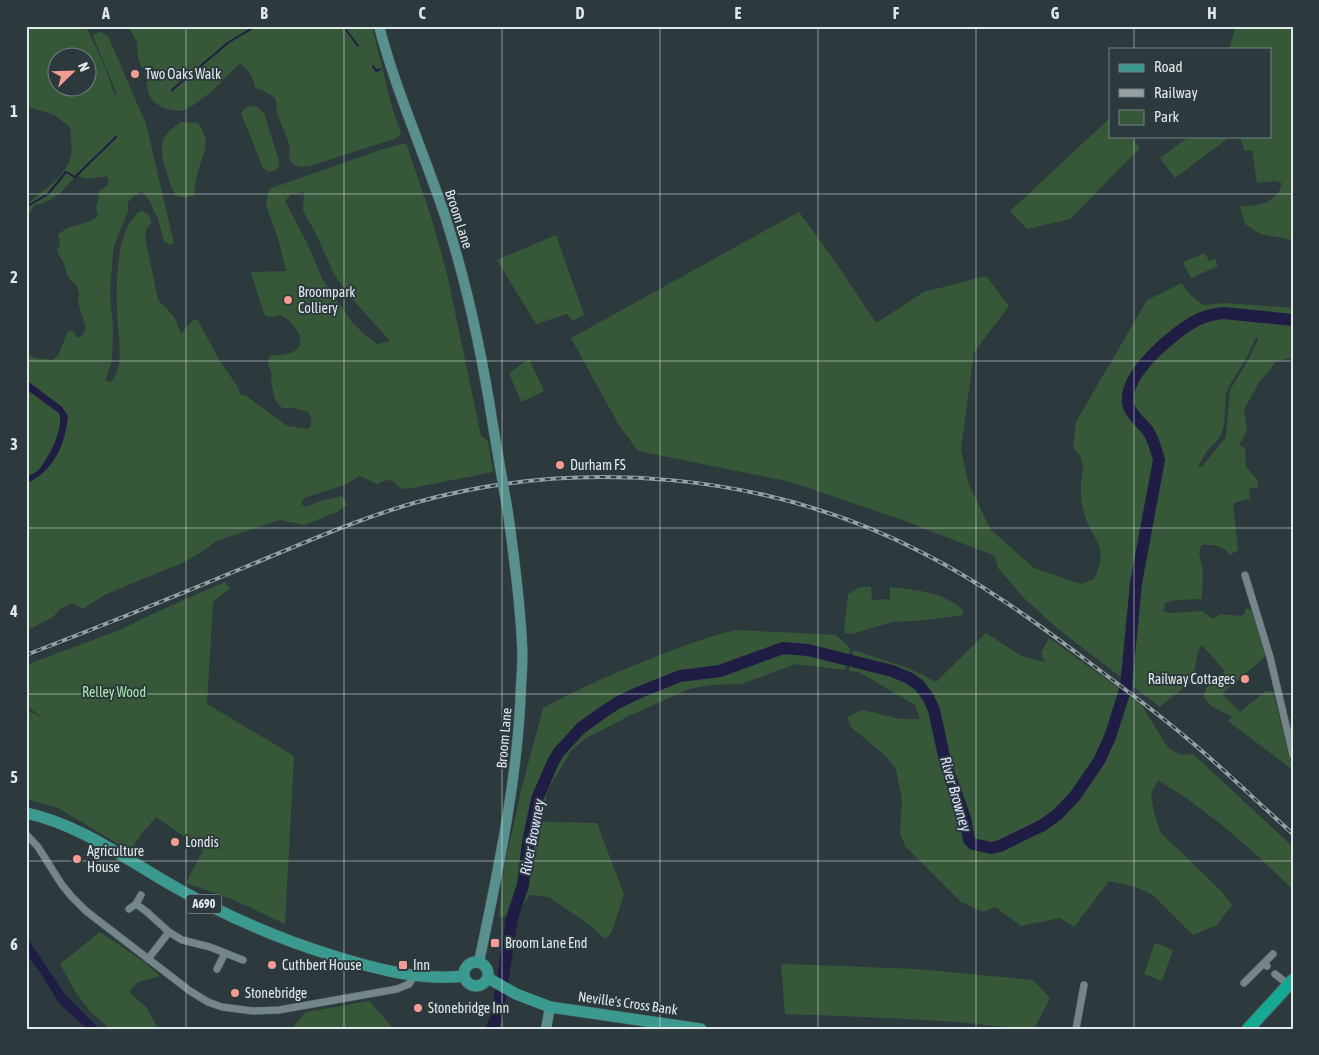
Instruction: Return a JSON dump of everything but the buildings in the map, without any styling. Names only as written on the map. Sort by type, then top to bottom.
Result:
[{"type":"highway","points":[[1248,1029],[1291,983]]},
{"type":"main road","name":"Broom Lane","points":[[379,26],[396,83],[445,218],[462,274],[480,345],[516,571],[522,645],[520,711],[512,792],[479,962]]},
{"type":"main road","name":"A690","points":[[26,813],[51,820],[77,832],[213,908],[284,940],[354,963],[416,975],[435,977],[464,976],[467,982],[473,986],[484,984],[488,978]]},
{"type":"main road","points":[[464,976],[468,965],[479,962],[486,967],[489,974],[488,978]]},
{"type":"main road","name":"Neville's Cross Bank","points":[[488,978],[516,994],[550,1007],[701,1029]]},
{"type":"main road","points":[[546,1029],[550,1007]]},
{"type":"street","points":[[1245,575],[1270,657],[1293,755]]},
{"type":"street","points":[[26,834],[38,847],[62,885],[86,910],[190,992],[208,1002],[229,1008],[253,1011],[279,1010],[397,989],[409,984],[416,975]]},
{"type":"street","points":[[129,909],[136,904],[141,895]]},
{"type":"street","points":[[136,904],[169,932],[182,940],[210,947],[243,960]]},
{"type":"street","points":[[148,959],[169,932]]},
{"type":"street","points":[[217,969],[225,953]]},
{"type":"street","points":[[1244,983],[1273,954]]},
{"type":"street","points":[[1275,974],[1291,983]]},
{"type":"street","points":[[1076,1029],[1084,985]]},
{"type":"green space","points":[[26,26],[86,26],[96,48],[48,48],[48,98],[98,98],[98,52],[115,96],[116,92],[93,36],[95,33],[100,32],[108,36],[146,124],[174,243],[170,245],[164,241],[158,219],[142,191],[135,195],[128,202],[128,211],[114,246],[110,295],[113,326],[112,361],[105,381],[111,382],[116,375],[118,367],[120,348],[117,310],[119,256],[127,229],[133,218],[141,211],[147,213],[152,222],[146,229],[145,237],[158,300],[174,317],[181,334],[193,320],[197,319],[221,363],[238,387],[240,395],[245,395],[287,426],[309,429],[312,420],[308,412],[293,408],[282,408],[275,400],[271,381],[272,374],[268,364],[269,356],[287,354],[296,350],[301,340],[300,335],[294,326],[281,315],[269,317],[264,314],[251,272],[286,271],[278,238],[266,205],[269,189],[383,149],[406,143],[432,220],[447,274],[481,436],[488,441],[493,472],[407,489],[400,488],[394,481],[386,480],[377,484],[360,476],[344,485],[304,498],[301,504],[306,507],[317,502],[342,496],[347,505],[337,512],[304,525],[280,520],[216,541],[202,552],[182,563],[104,595],[83,609],[72,603],[60,609],[53,617],[26,631],[26,483],[32,481],[67,425],[62,407],[26,380],[26,353],[35,358],[52,360],[58,356],[68,331],[74,332],[77,338],[83,335],[86,328],[78,302],[79,293],[76,285],[68,277],[57,251],[60,243],[58,235],[62,231],[89,222],[98,216],[96,207],[100,190],[107,186],[109,181],[107,176],[87,179],[76,175],[54,198],[35,205],[26,218],[27,205],[59,177],[69,163],[71,155],[70,127],[54,115],[26,106]],"holes":[[[304,192],[303,210],[334,274],[346,292],[390,341],[377,344],[365,335],[353,323],[323,280],[306,241],[285,201],[291,194]]]},
{"type":"green space","points":[[128,26],[372,26],[391,104],[401,133],[397,138],[310,166],[293,165],[289,158],[290,148],[288,140],[276,111],[275,98],[263,90],[255,88],[251,75],[241,64],[211,92],[192,106],[182,111],[167,109],[151,98],[147,86],[147,78],[155,70],[152,66],[145,69],[141,67],[137,42]]},
{"type":"green space","points":[[1236,26],[1293,26],[1293,240],[1260,234],[1245,224],[1240,206],[1260,204],[1272,200],[1280,190],[1282,183],[1274,181],[1257,183],[1252,150],[1245,151],[1240,138],[1272,138],[1272,48],[1229,48]]},
{"type":"green space","points":[[257,107],[264,113],[279,161],[278,168],[274,171],[268,172],[263,168],[241,113],[245,108]]},
{"type":"green space","points":[[1109,119],[1109,138],[1132,138],[1140,148],[1070,219],[1027,229],[1010,211]]},
{"type":"green space","points":[[181,122],[198,123],[206,142],[197,174],[194,195],[185,198],[176,196],[173,191],[162,151],[164,138]]},
{"type":"green space","points":[[1187,138],[1228,138],[1175,178],[1160,158]]},
{"type":"green space","points":[[799,212],[839,267],[876,323],[924,292],[986,276],[1009,306],[974,352],[961,449],[968,483],[991,530],[1034,568],[1081,584],[1094,579],[1100,564],[1101,553],[1091,531],[1082,503],[1083,470],[1081,459],[1073,448],[1076,422],[1147,300],[1182,283],[1187,292],[1203,305],[1225,303],[1293,308],[1293,357],[1276,362],[1260,381],[1244,409],[1247,432],[1239,445],[1245,448],[1246,467],[1258,481],[1258,487],[1249,489],[1250,499],[1233,504],[1238,550],[1230,555],[1218,546],[1202,545],[1199,552],[1203,572],[1202,599],[1177,600],[1165,603],[1163,612],[1202,611],[1213,619],[1220,614],[1240,616],[1245,614],[1245,608],[1251,610],[1266,656],[1222,694],[1240,712],[1266,691],[1273,692],[1293,770],[1228,721],[1232,717],[1211,706],[1204,698],[1208,686],[1225,671],[1202,645],[1198,651],[1193,680],[1160,707],[1058,629],[1025,599],[998,568],[995,556],[905,521],[791,482],[638,451],[617,422],[571,338]],"holes":[[[1256,337],[1258,339],[1249,359],[1230,390],[1226,437],[1202,467],[1198,466],[1207,451],[1220,437],[1224,426],[1226,394],[1229,386],[1247,357]]]},
{"type":"green space","points":[[556,235],[584,315],[573,321],[567,314],[536,324],[497,260]]},
{"type":"green space","points":[[1205,253],[1209,261],[1215,258],[1218,266],[1191,278],[1183,262]]},
{"type":"green space","points":[[529,359],[544,391],[521,402],[509,373]]},
{"type":"green space","points":[[26,389],[59,413],[60,426],[55,442],[44,463],[33,474],[26,477]]},
{"type":"green space","name":"Relley Wood","points":[[225,582],[230,588],[213,602],[207,704],[294,756],[285,924],[234,900],[186,883],[203,850],[156,817],[130,851],[58,808],[26,799],[26,710],[44,718],[26,706],[26,665],[117,631]]},
{"type":"green space","points":[[860,587],[871,587],[872,600],[890,599],[890,587],[929,593],[955,604],[963,610],[963,615],[892,622],[852,634],[844,633],[848,594]]},
{"type":"green space","points":[[736,630],[836,635],[850,648],[845,670],[796,664],[741,684],[710,685],[689,689],[586,738],[571,751],[548,789],[541,822],[597,823],[624,895],[611,933],[605,939],[591,926],[549,897],[529,895],[517,910],[499,917],[504,867],[523,783],[543,708],[593,683],[645,661],[701,640]]},
{"type":"green space","points":[[986,633],[1021,656],[1045,662],[1041,653],[1049,638],[1141,704],[1168,748],[1181,755],[1193,754],[1293,847],[1293,890],[1262,860],[1212,817],[1158,780],[1151,794],[1154,813],[1161,833],[1220,890],[1232,905],[1217,925],[1193,935],[1153,895],[1136,887],[1109,881],[1074,927],[1060,918],[1021,926],[995,907],[983,912],[961,902],[905,846],[900,833],[902,800],[896,769],[888,758],[851,727],[847,717],[863,710],[900,719],[920,719],[915,705],[859,672],[849,671],[853,650],[911,669],[936,682]]},
{"type":"green space","points":[[100,932],[144,962],[160,976],[138,982],[129,992],[147,1008],[158,1029],[110,1029],[89,1010],[75,991],[60,964]]},
{"type":"green space","points":[[1155,943],[1173,950],[1162,981],[1144,974]]},
{"type":"green space","points":[[781,965],[917,969],[1033,980],[1050,998],[1034,1029],[872,1017],[785,1014]]},
{"type":"green space","points":[[369,1001],[394,1029],[291,1029],[306,1012]]},
{"type":"shaded area","points":[[26,380],[62,407],[68,416],[61,446],[51,465],[44,472],[26,483],[26,477],[38,470],[52,450],[60,426],[60,419],[59,413],[26,389]]},
{"type":"shaded area","points":[[26,936],[64,993],[99,1029],[87,1029],[59,1003],[40,972],[26,954]]},
{"type":"shaded area","points":[[495,999],[505,1002],[504,1012],[495,1029],[486,1029],[493,1013]]},
{"type":"waterway","points":[[172,90],[229,42],[256,26]]},
{"type":"waterway","points":[[343,26],[358,46]]},
{"type":"waterway","points":[[373,66],[376,71],[380,69]]},
{"type":"waterway","points":[[26,207],[48,194],[66,172],[75,177],[116,137]]},
{"type":"waterway","name":"River Browney","points":[[491,1029],[497,1017],[512,918],[523,885],[528,842],[537,799],[553,762],[559,752],[581,728],[602,713],[640,692],[680,676],[720,671],[783,648],[808,650],[892,671],[909,678],[919,685],[928,697],[934,710],[946,765],[965,818],[969,840],[973,844],[991,848],[1000,846],[1043,825],[1057,815],[1075,796],[1099,761],[1110,737],[1126,687],[1136,583],[1159,460],[1150,434],[1129,407],[1128,395],[1132,382],[1140,369],[1175,334],[1203,317],[1223,313],[1293,320]]},
{"type":"railway","points":[[26,655],[327,533],[414,503],[478,488],[542,480],[608,477],[673,480],[738,490],[802,505],[864,526],[944,564],[1024,615],[1146,705],[1211,759],[1293,834]]},
{"type":"place","name":"Two Oaks Walk","points":[[135,74]]},
{"type":"place","name":"Broompark Colliery","points":[[288,300]]},
{"type":"place","name":"Durham FS","points":[[560,465]]},
{"type":"place","name":"Railway Cottages","points":[[1245,679]]},
{"type":"place","name":"Londis","points":[[175,842]]},
{"type":"place","name":"Agriculture House","points":[[77,859]]},
{"type":"place","name":"Broom Lane End","points":[[495,943]]},
{"type":"place","name":"Cuthbert House","points":[[272,965]]},
{"type":"place","name":"Inn","points":[[403,965]]},
{"type":"place","name":"Stonebridge","points":[[235,993]]},
{"type":"place","name":"Stonebridge Inn","points":[[418,1008]]}]
